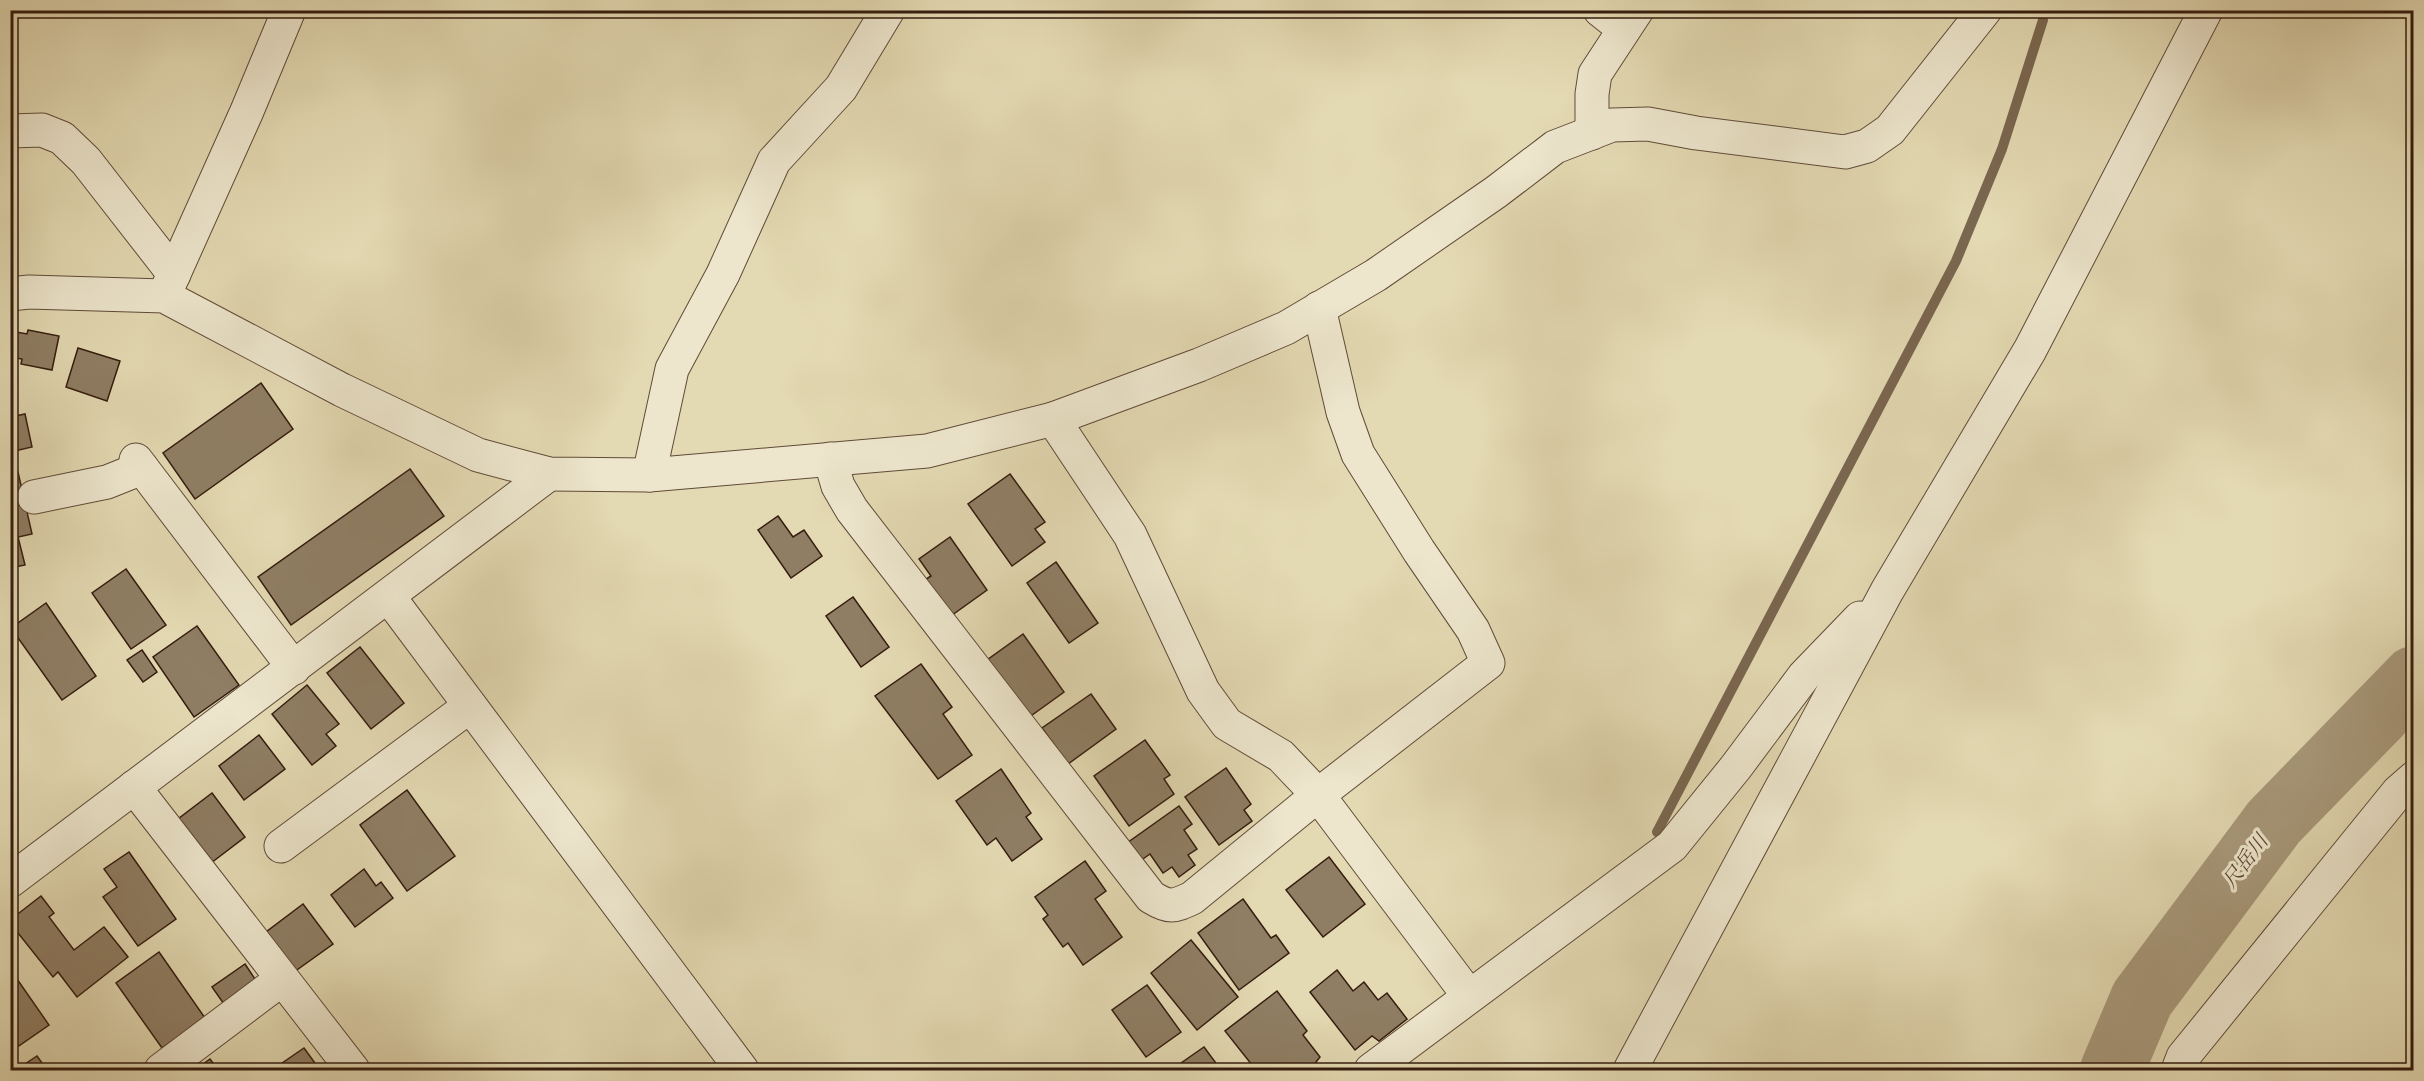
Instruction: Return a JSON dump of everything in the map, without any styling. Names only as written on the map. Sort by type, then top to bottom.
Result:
[{"type":"street","points":[[169,285],[247,111],[289,10]]},
{"type":"street","points":[[649,475],[672,369],[723,274],[774,161],[841,88],[888,10]]},
{"type":"street","points":[[10,131],[42,130],[62,138],[86,161],[169,285],[342,390],[478,455],[549,474],[649,475],[927,451],[1053,419],[1209,361],[1286,328],[1376,275],[1496,192],[1555,147],[1612,125],[1648,124],[1696,133],[1845,152],[1867,146],[1890,130],[1985,10]]},
{"type":"street","points":[[1630,1071],[1887,591],[2030,350],[2206,10]]},
{"type":"street","points":[[1592,133],[1592,94],[1595,74],[1620,17]]},
{"type":"street","points":[[10,294],[169,285]]},
{"type":"street","points":[[830,459],[838,486],[852,510],[1150,897],[1165,905],[1177,905],[1192,898],[1318,795],[1488,663],[1473,630],[1419,551],[1358,454],[1343,412],[1319,308]]},
{"type":"street","points":[[1053,419],[1130,535],[1203,691],[1227,724],[1281,756],[1318,795],[1470,996]]},
{"type":"street","points":[[34,497],[107,482],[139,464],[294,668]]},
{"type":"street","points":[[10,881],[549,474]]},
{"type":"street","points":[[1371,1071],[1672,846],[1736,767],[1804,676],[1887,591]]},
{"type":"street","points":[[389,597],[742,1071]]},
{"type":"street","points":[[280,846],[470,706]]},
{"type":"street","points":[[2178,1071],[2183,1057],[2398,792],[2414,777]]},
{"type":"street","points":[[134,787],[353,1071]]},
{"type":"street","points":[[161,1071],[282,979]]},
{"type":"building","points":[[28,330],[59,336],[52,370],[21,364],[22,359],[10,357],[10,331],[27,334]]},
{"type":"building","points":[[78,348],[120,361],[107,401],[66,387]]},
{"type":"building","points":[[261,383],[293,429],[195,499],[163,453]]},
{"type":"building","points":[[25,414],[32,447],[10,452],[10,417]]},
{"type":"building","points":[[410,469],[444,516],[291,625],[258,577]]},
{"type":"building","points":[[18,472],[32,534],[18,537],[25,565],[10,568],[10,474]]},
{"type":"building","points":[[1010,474],[1045,522],[1035,529],[1045,542],[1012,566],[968,504]]},
{"type":"building","points":[[778,516],[793,537],[804,530],[822,556],[791,578],[758,530]]},
{"type":"building","points":[[950,537],[987,590],[948,618],[923,581],[931,576],[919,559]]},
{"type":"building","points":[[1056,562],[1098,623],[1069,643],[1027,583]]},
{"type":"building","points":[[126,569],[166,625],[131,649],[92,593]]},
{"type":"building","points":[[853,597],[889,647],[861,667],[826,616]]},
{"type":"building","points":[[46,603],[96,676],[62,700],[11,628]]},
{"type":"building","points":[[197,626],[239,685],[194,717],[153,657]]},
{"type":"building","points":[[1023,634],[1064,692],[1028,718],[987,660]]},
{"type":"building","points":[[360,647],[404,703],[371,729],[327,673]]},
{"type":"building","points":[[142,650],[157,672],[143,682],[127,660]]},
{"type":"building","points":[[921,664],[952,707],[943,714],[972,755],[938,779],[875,696]]},
{"type":"building","points":[[307,685],[339,724],[326,734],[336,746],[312,765],[272,714]]},
{"type":"building","points":[[1091,694],[1116,729],[1068,764],[1042,728]]},
{"type":"building","points":[[259,735],[285,769],[244,800],[219,766]]},
{"type":"building","points":[[1145,740],[1170,775],[1164,779],[1174,794],[1129,826],[1094,776]]},
{"type":"building","points":[[1226,768],[1251,804],[1244,810],[1252,821],[1219,845],[1185,797]]},
{"type":"building","points":[[1001,769],[1031,813],[1026,817],[1042,839],[1012,861],[996,838],[987,845],[956,801]]},
{"type":"building","points":[[407,790],[455,856],[407,891],[360,825]]},
{"type":"building","points":[[212,793],[245,837],[211,863],[178,819]]},
{"type":"building","points":[[1179,806],[1192,824],[1184,830],[1197,849],[1188,855],[1195,865],[1179,877],[1172,867],[1163,873],[1150,854],[1140,861],[1127,843]]},
{"type":"building","points":[[129,852],[176,919],[138,946],[103,897],[117,887],[104,869]]},
{"type":"building","points":[[1329,857],[1365,904],[1323,937],[1286,890]]},
{"type":"building","points":[[1085,861],[1106,891],[1095,899],[1122,937],[1083,965],[1068,943],[1063,947],[1043,919],[1048,915],[1035,897]]},
{"type":"building","points":[[364,869],[376,886],[381,882],[393,898],[355,927],[331,895]]},
{"type":"building","points":[[41,896],[54,913],[49,917],[74,950],[104,927],[128,957],[77,997],[58,972],[53,977],[10,923],[10,920]]},
{"type":"building","points":[[1243,899],[1271,938],[1276,935],[1289,953],[1239,990],[1198,933]]},
{"type":"building","points":[[303,904],[333,944],[294,972],[266,932]]},
{"type":"building","points":[[1191,940],[1238,997],[1197,1030],[1151,973]]},
{"type":"building","points":[[159,952],[205,1018],[162,1048],[116,983]]},
{"type":"building","points":[[245,964],[259,985],[226,1007],[212,987]]},
{"type":"building","points":[[10,969],[49,1025],[10,1052]]},
{"type":"building","points":[[1337,970],[1353,991],[1364,982],[1378,1000],[1387,993],[1407,1019],[1379,1041],[1372,1036],[1355,1050],[1310,992]]},
{"type":"building","points":[[1147,985],[1181,1032],[1146,1057],[1112,1010]]},
{"type":"building","points":[[1277,991],[1307,1031],[1303,1035],[1320,1057],[1316,1062],[1323,1070],[1256,1070],[1225,1031]]},
{"type":"building","points":[[1204,1047],[1221,1070],[1171,1070]]},
{"type":"building","points":[[304,1048],[320,1070],[272,1070]]},
{"type":"building","points":[[37,1056],[47,1070],[16,1070]]},
{"type":"building","points":[[210,1059],[218,1070],[195,1070]]},
{"type":"waterway","points":[[1657,832],[1956,261],[2002,149],[2043,20]]},
{"type":"waterway","name":"尺岳川","points":[[2112,1070],[2142,999],[2274,822],[2414,678]]}]
